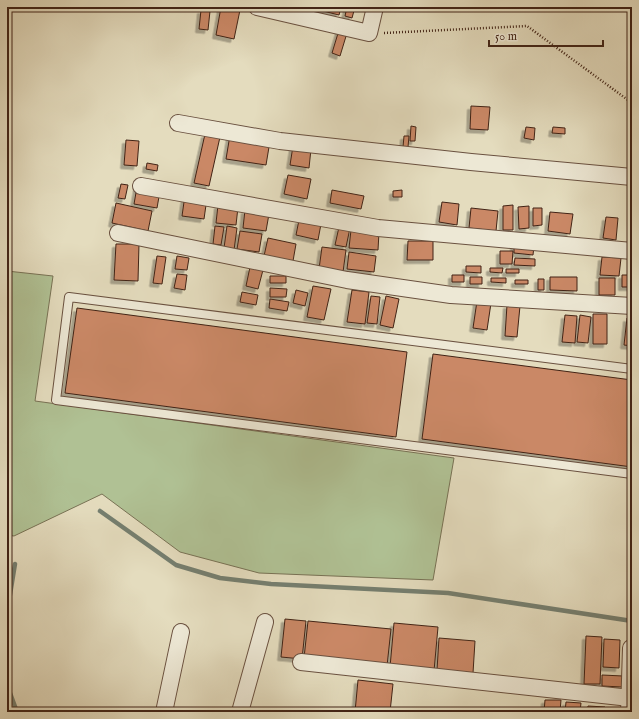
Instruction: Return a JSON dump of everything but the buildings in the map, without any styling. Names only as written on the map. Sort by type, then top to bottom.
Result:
[{"type":"street","points":[[257,7],[369,33],[375,7]]},
{"type":"street","points":[[178,123],[280,141],[479,163],[632,177]]},
{"type":"street","points":[[141,186],[378,228],[632,251]]},
{"type":"street","points":[[118,233],[347,280],[451,295],[632,306]]},
{"type":"street","points":[[240,712],[265,622]]},
{"type":"street","points":[[164,712],[181,632]]},
{"type":"street","points":[[301,662],[629,705],[631,648]]},
{"type":"lane","points":[[632,369],[69,297],[56,400],[632,474]]},
{"type":"path","points":[[369,33],[527,26],[632,103]]},
{"type":"green space","points":[[7,271],[53,276],[35,401],[454,458],[433,580],[259,573],[180,552],[102,494],[14,536],[7,535]]},
{"type":"waterway","points":[[100,511],[176,565],[220,578],[271,584],[448,593],[632,621]]},
{"type":"waterway","points":[[7,613],[15,564]]},
{"type":"waterway","points":[[7,685],[17,712]]}]
